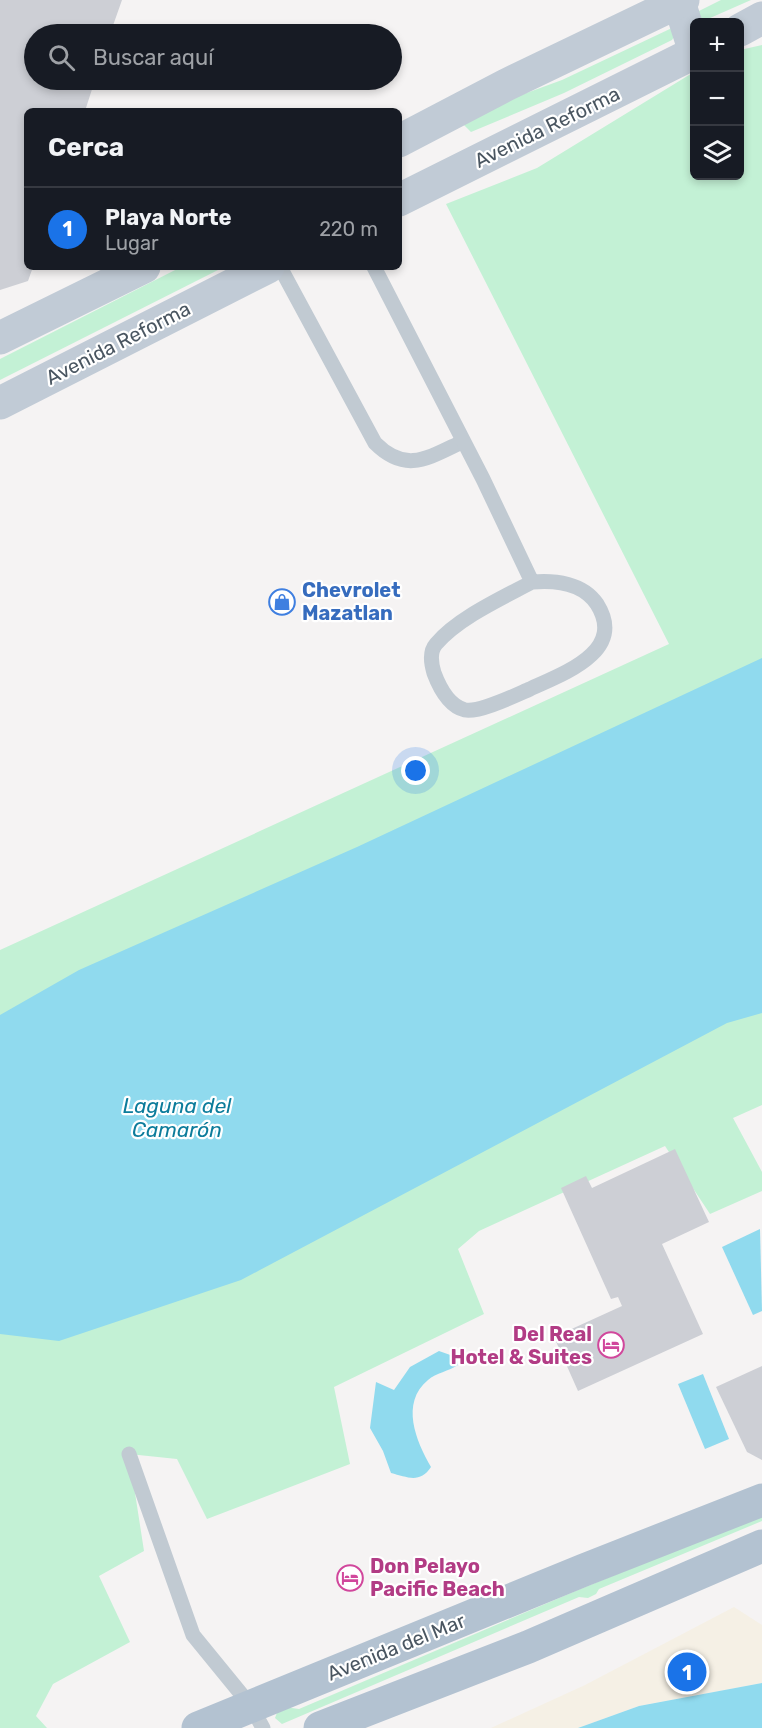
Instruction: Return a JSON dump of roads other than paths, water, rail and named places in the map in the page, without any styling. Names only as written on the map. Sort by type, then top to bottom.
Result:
[{"type":"main road","points":[[441,179],[408,137],[506,85],[681,1],[690,36]]},
{"type":"main road","points":[[744,28],[762,18]]},
{"type":"main road","name":"Avenida Reforma","points":[[402,198],[490,157],[690,53]]},
{"type":"main road","points":[[0,338],[138,270]]},
{"type":"main road","name":"Avenida Reforma","points":[[0,403],[262,270]]},
{"type":"main road","name":"Avenida del Mar","points":[[198,1728],[257,1717],[762,1500]]},
{"type":"main road","points":[[320,1728],[528,1647],[762,1546]]},
{"type":"lane","points":[[282,270],[375,443],[387,456],[404,462],[424,459],[462,442]]},
{"type":"lane","points":[[376,270],[483,479],[532,582]]},
{"type":"lane","points":[[551,580],[575,586],[589,594],[602,614],[606,629],[596,650],[579,666],[506,700],[468,711],[452,705],[437,682],[431,663],[432,648],[443,636],[497,600],[532,582],[551,580]]},
{"type":"lane","points":[[129,1454],[193,1635],[257,1717]]},
{"type":"water","name":"Laguna del Camarón","points":[[762,658],[762,1013],[727,1023],[241,1280],[59,1341],[0,1334],[0,1015],[79,970],[357,847]]},
{"type":"water","points":[[760,1229],[762,1311],[753,1315],[722,1247]]},
{"type":"water","points":[[439,1351],[456,1357],[458,1365],[428,1380],[419,1389],[413,1411],[416,1434],[431,1467],[422,1476],[413,1478],[391,1473],[383,1451],[370,1428],[376,1382],[394,1390],[410,1367]]},
{"type":"water","points":[[703,1374],[729,1439],[705,1449],[678,1384]]},
{"type":"water","points":[[762,1683],[762,1728],[578,1728],[639,1706]]},
{"type":"place","name":"Chevrolet Mazatlan","points":[[282,602]]},
{"type":"place","name":"Del Real Hotel & Suites","points":[[611,1345]]},
{"type":"place","name":"Don Pelayo Pacific Beach","points":[[350,1578]]},
{"type":"place","name":"Playa Norte","points":[[687,1672]]}]
